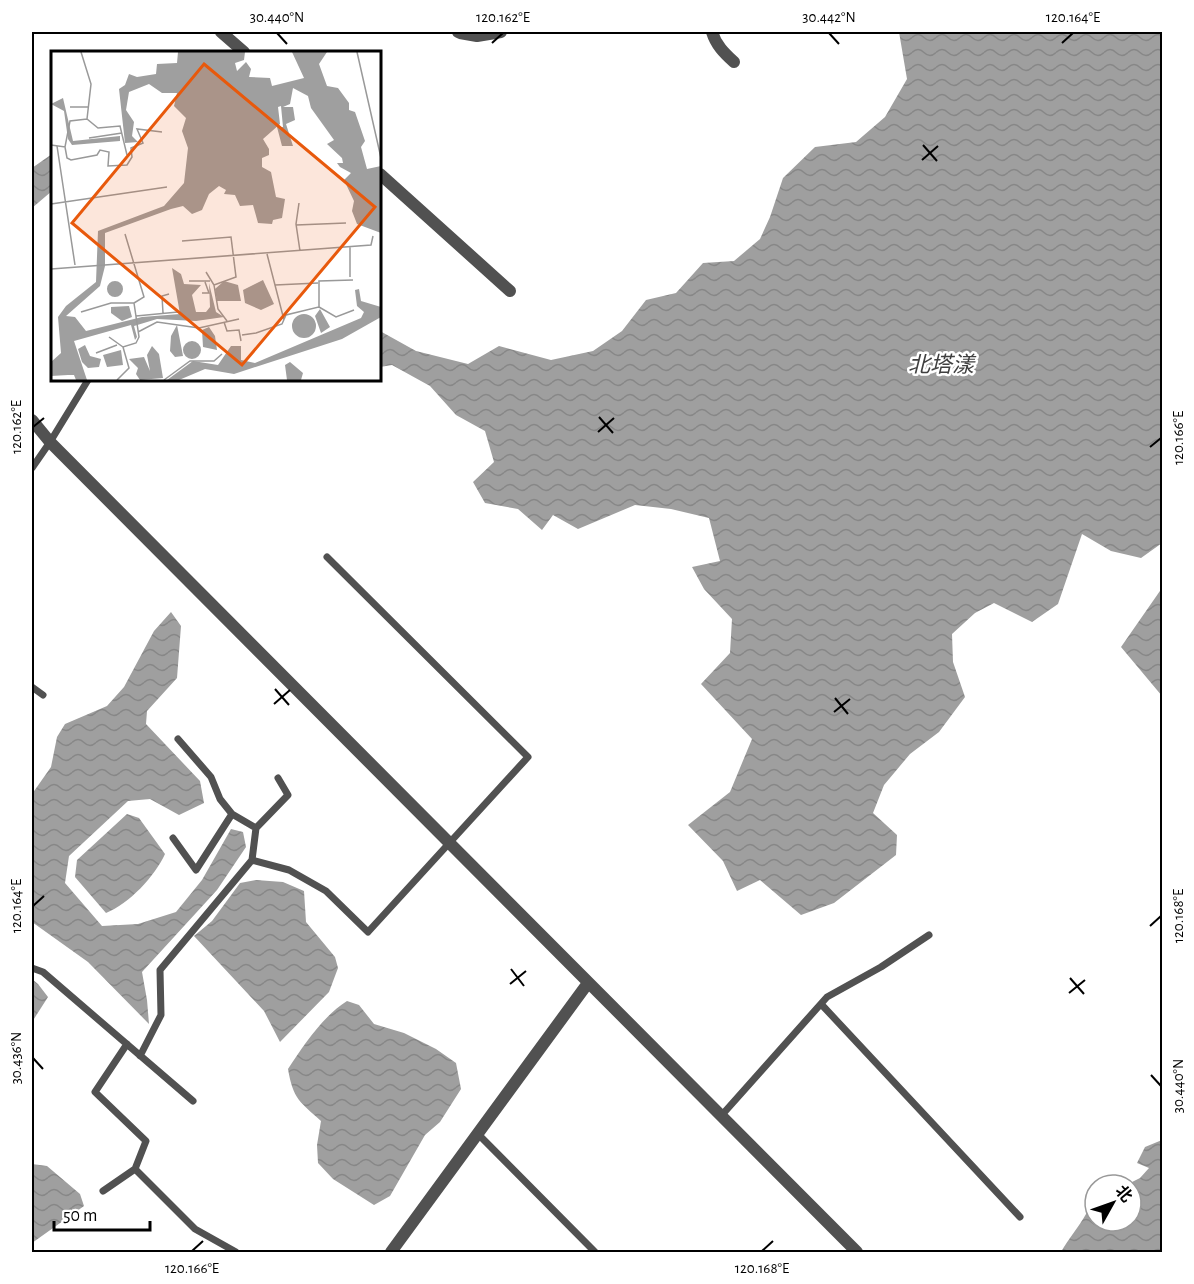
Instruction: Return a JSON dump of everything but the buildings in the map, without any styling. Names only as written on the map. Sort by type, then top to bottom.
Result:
[{"type":"street","points":[[221,32],[243,51]]},
{"type":"street","points":[[458,32],[477,36],[501,32]]},
{"type":"street","points":[[712,32],[723,52],[734,62]]},
{"type":"street","points":[[381,175],[510,291]]},
{"type":"street","points":[[32,420],[50,442],[857,1252]]},
{"type":"street","points":[[391,1252],[588,983]]},
{"type":"lane","points":[[32,468],[87,381]]},
{"type":"lane","points":[[252,860],[288,870],[326,891],[368,932],[528,757],[327,558]]},
{"type":"lane","points":[[32,687],[43,694]]},
{"type":"lane","points":[[178,739],[211,777],[220,799],[232,814],[256,828]]},
{"type":"lane","points":[[140,1056],[161,1015],[160,970],[252,860],[256,828],[288,795],[278,778]]},
{"type":"lane","points":[[173,838],[196,870],[232,814]]},
{"type":"lane","points":[[720,1117],[827,997],[881,967],[929,935]]},
{"type":"lane","points":[[32,968],[43,972],[193,1101]]},
{"type":"lane","points":[[821,1004],[1020,1217]]},
{"type":"lane","points":[[103,1191],[135,1169],[146,1141],[95,1092],[127,1044]]},
{"type":"lane","points":[[478,1134],[595,1252]]},
{"type":"lane","points":[[135,1169],[195,1229],[236,1252]]},
{"type":"water","name":"北塔漾","points":[[899,32],[1162,32],[1162,543],[1141,558],[1111,551],[1082,534],[1058,604],[1032,622],[994,603],[975,613],[952,634],[953,662],[965,697],[939,732],[910,754],[884,785],[873,813],[897,835],[896,855],[834,903],[801,915],[760,880],[737,891],[723,861],[688,825],[730,792],[752,739],[701,684],[730,653],[732,619],[704,589],[692,567],[720,561],[709,518],[671,509],[635,505],[578,529],[553,515],[542,530],[518,509],[485,503],[473,482],[494,462],[485,431],[456,415],[430,386],[392,365],[381,367],[381,332],[416,351],[468,364],[499,346],[551,360],[593,351],[622,331],[646,300],[676,293],[703,263],[734,261],[760,239],[783,178],[815,147],[856,142],[885,117],[907,79]]},
{"type":"water","points":[[51,155],[51,192],[32,208],[32,168]]},
{"type":"water","points":[[1162,588],[1162,696],[1121,647]]},
{"type":"water","points":[[171,612],[181,626],[177,678],[147,711],[146,724],[200,781],[204,803],[179,815],[150,799],[128,801],[69,856],[65,883],[102,926],[138,924],[176,912],[202,880],[231,829],[243,832],[246,847],[217,890],[142,972],[149,1024],[88,962],[32,922],[32,794],[51,767],[57,737],[65,724],[107,706],[124,687],[154,631]]},
{"type":"water","points":[[127,814],[139,818],[165,854],[155,871],[132,896],[106,913],[75,877],[77,860]]},
{"type":"water","points":[[256,880],[283,882],[304,891],[306,922],[335,957],[338,968],[329,992],[280,1042],[264,1011],[194,936],[212,921],[240,883]]},
{"type":"water","points":[[32,979],[48,997],[32,1022]]},
{"type":"water","points":[[347,1001],[359,1005],[374,1024],[404,1033],[436,1049],[456,1063],[461,1089],[440,1122],[425,1135],[390,1196],[374,1205],[333,1179],[318,1163],[317,1145],[321,1121],[298,1099],[292,1087],[288,1069],[322,1023]]},
{"type":"water","points":[[1162,1140],[1162,1252],[1061,1252],[1083,1219],[1083,1233],[1143,1233],[1143,1175],[1149,1168],[1137,1163],[1145,1147]]},
{"type":"water","points":[[32,1164],[47,1166],[80,1194],[84,1206],[32,1243]]}]
